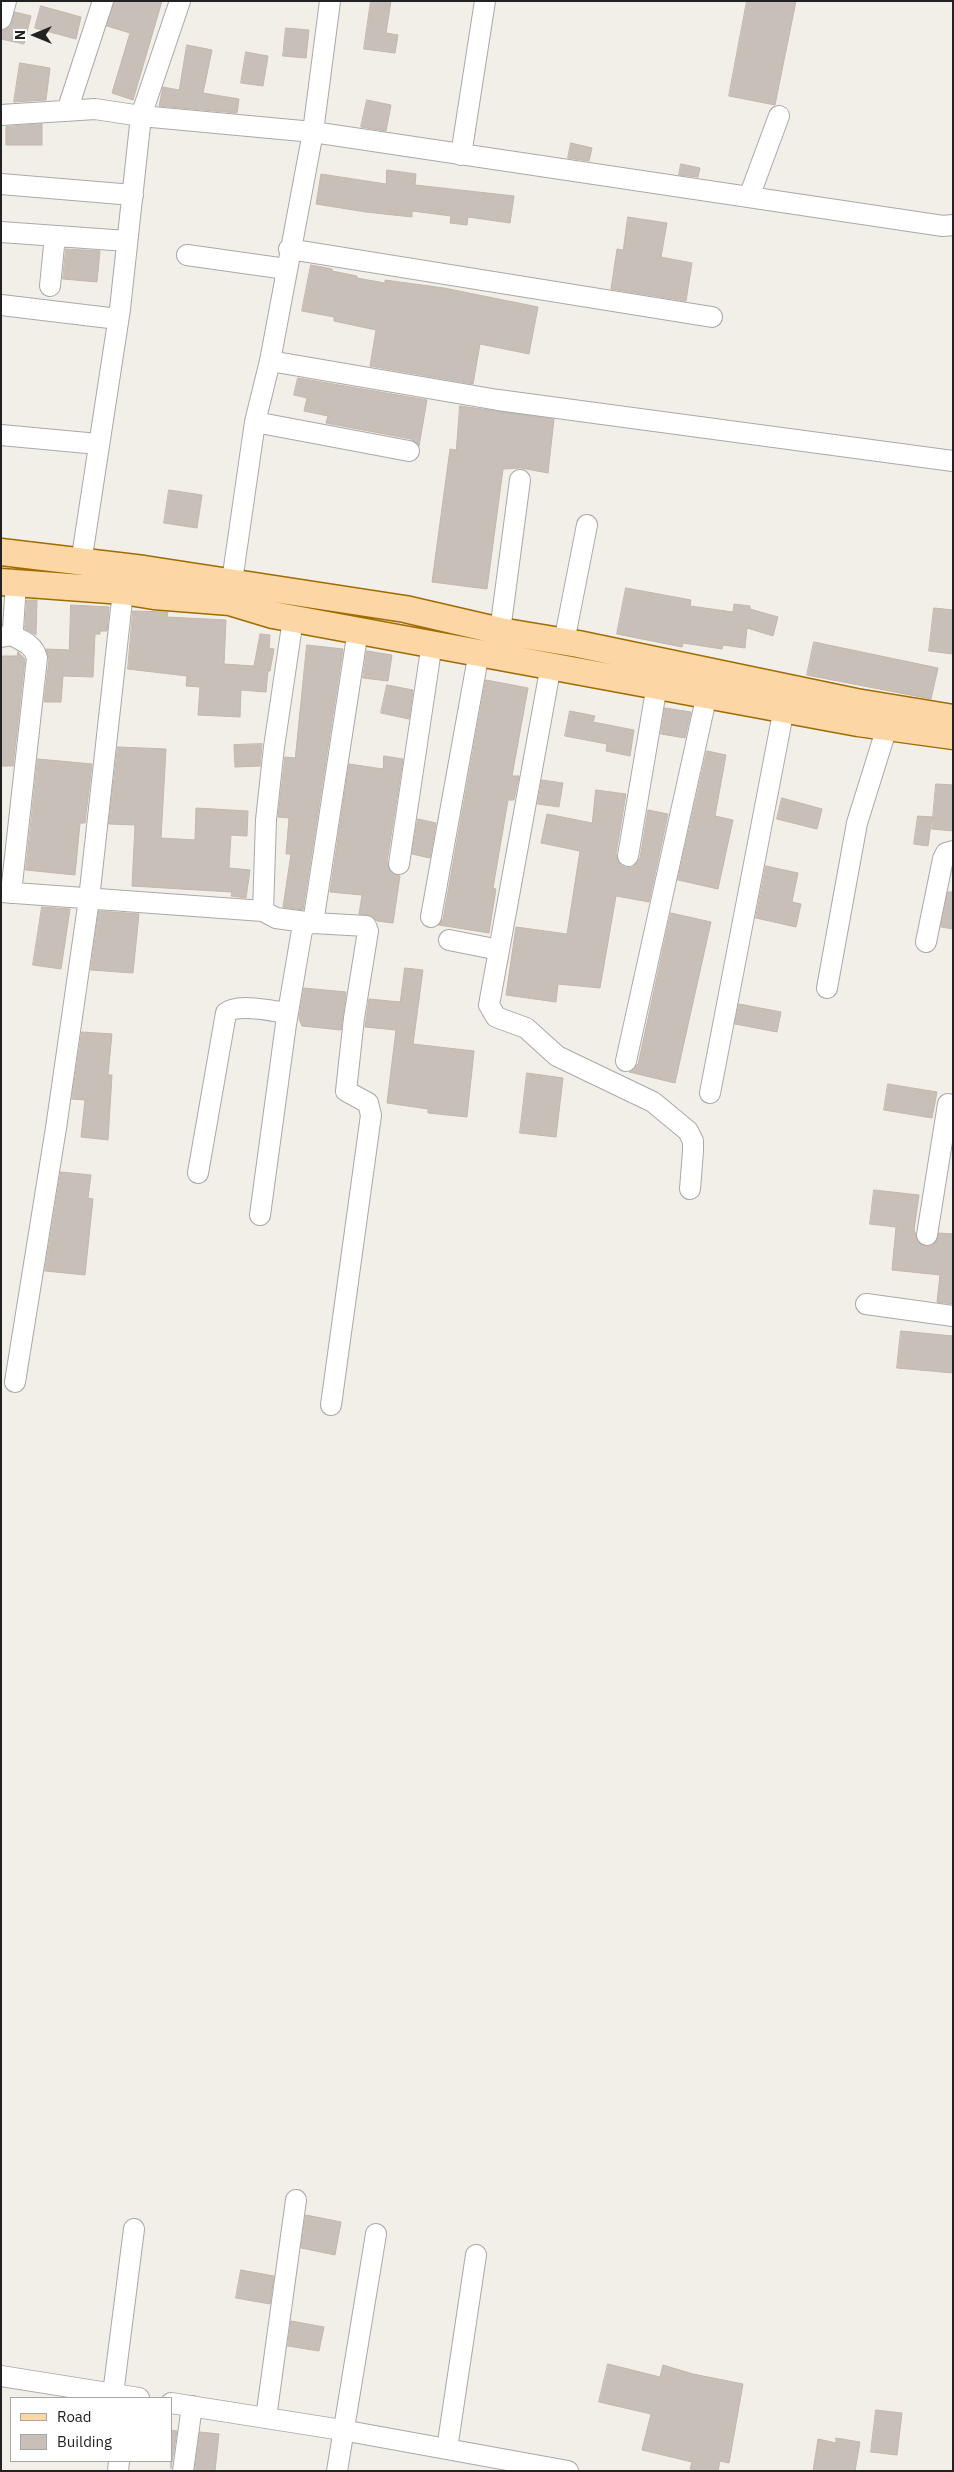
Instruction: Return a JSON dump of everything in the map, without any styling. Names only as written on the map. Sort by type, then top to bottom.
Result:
[{"type":"main road","points":[[1,552],[144,569],[231,592],[293,619],[887,727],[953,736]]},
{"type":"main road","points":[[9,582],[123,591],[154,596],[231,592],[248,586],[404,609],[500,631],[564,642],[856,702],[953,718]]},
{"type":"street","points":[[1,19],[6,1]]},
{"type":"street","points":[[68,111],[103,1]]},
{"type":"street","points":[[81,563],[118,319],[141,116],[180,1]]},
{"type":"street","points":[[231,592],[255,422],[270,360],[313,132],[330,1]]},
{"type":"street","points":[[461,155],[485,1]]},
{"type":"street","points":[[1,115],[95,109],[141,116],[313,132],[950,226]]},
{"type":"street","points":[[749,197],[779,116]]},
{"type":"street","points":[[1,184],[133,195]]},
{"type":"street","points":[[1,232],[127,241]]},
{"type":"street","points":[[50,286],[54,236]]},
{"type":"street","points":[[187,255],[288,259],[712,317]]},
{"type":"street","points":[[1,305],[118,319]]},
{"type":"street","points":[[270,360],[498,400],[953,461]]},
{"type":"street","points":[[255,422],[409,451]]},
{"type":"street","points":[[1,435],[98,444]]},
{"type":"street","points":[[500,631],[520,480]]},
{"type":"street","points":[[564,642],[587,525]]},
{"type":"street","points":[[9,582],[6,636],[30,645],[35,651],[36,658],[6,892],[263,911],[276,918],[360,924],[366,926],[368,931],[354,1018],[346,1091],[368,1103],[372,1115],[331,1405]]},
{"type":"street","points":[[16,1382],[56,1128],[89,899],[123,591]]},
{"type":"street","points":[[263,911],[266,820],[273,756],[293,619]]},
{"type":"street","points":[[313,922],[358,630]]},
{"type":"street","points":[[399,864],[432,643]]},
{"type":"street","points":[[431,917],[479,652]]},
{"type":"street","points":[[551,665],[489,1005],[491,1012],[496,1017],[526,1028],[557,1056],[653,1102],[688,1131],[693,1141],[694,1151],[690,1189]]},
{"type":"street","points":[[628,856],[658,685]]},
{"type":"street","points":[[626,1060],[707,694]]},
{"type":"street","points":[[710,1093],[784,708]]},
{"type":"street","points":[[827,988],[857,823],[887,727]]},
{"type":"street","points":[[926,942],[943,859],[946,853],[953,851]]},
{"type":"street","points":[[260,1215],[288,1013],[302,930],[307,924],[313,922]]},
{"type":"street","points":[[449,940],[498,950]]},
{"type":"street","points":[[198,1173],[226,1013],[231,1008],[240,1008],[288,1013]]},
{"type":"street","points":[[927,1235],[948,1104],[953,1105]]},
{"type":"street","points":[[866,1304],[953,1316]]},
{"type":"street","points":[[266,2418],[296,2200]]},
{"type":"street","points":[[1,2376],[127,2397],[134,2229]]},
{"type":"street","points":[[337,2471],[342,2430],[376,2234]]},
{"type":"street","points":[[446,2449],[476,2255]]},
{"type":"street","points":[[172,2403],[342,2430],[568,2471]]},
{"type":"street","points":[[183,2471],[192,2406]]},
{"type":"building","points":[[115,1],[162,1],[133,100],[112,93],[130,33],[107,26]]},
{"type":"building","points":[[371,1],[391,1],[386,33],[398,35],[395,53],[364,49]]},
{"type":"building","points":[[747,1],[796,1],[775,105],[729,96]]},
{"type":"building","points":[[41,6],[81,17],[76,39],[35,28]]},
{"type":"building","points":[[15,12],[31,16],[24,44],[1,39],[1,31],[10,27]]},
{"type":"building","points":[[286,28],[309,30],[306,58],[283,56]]},
{"type":"building","points":[[187,45],[212,50],[203,93],[239,99],[237,113],[159,106],[163,87],[179,90]]},
{"type":"building","points":[[246,52],[268,56],[263,86],[241,83]]},
{"type":"building","points":[[20,63],[50,68],[46,100],[14,102]]},
{"type":"building","points":[[367,100],[391,105],[386,131],[361,127]]},
{"type":"building","points":[[42,124],[42,145],[6,145],[6,127]]},
{"type":"building","points":[[571,143],[592,148],[589,161],[568,158]]},
{"type":"building","points":[[681,164],[700,168],[698,177],[679,175]]},
{"type":"building","points":[[387,170],[416,174],[415,185],[514,196],[510,223],[468,217],[467,225],[450,223],[451,216],[412,211],[412,217],[316,204],[321,174],[386,184]]},
{"type":"building","points":[[628,217],[667,223],[661,257],[692,263],[686,301],[611,289],[617,249],[623,250]]},
{"type":"building","points":[[66,249],[100,251],[97,282],[63,279]]},
{"type":"building","points":[[311,265],[357,276],[357,278],[385,283],[385,280],[444,288],[538,307],[529,354],[480,344],[473,384],[370,366],[376,330],[334,321],[334,317],[302,311]]},
{"type":"building","points":[[298,378],[427,400],[419,446],[411,439],[326,423],[328,416],[304,411],[307,398],[294,395]]},
{"type":"building","points":[[460,406],[554,419],[548,473],[521,468],[503,469],[487,589],[432,582],[450,449],[456,450]]},
{"type":"building","points":[[169,490],[202,495],[197,528],[164,523]]},
{"type":"building","points":[[626,588],[691,600],[690,606],[733,612],[734,604],[750,606],[750,609],[778,617],[773,636],[747,628],[745,648],[723,645],[722,649],[683,643],[682,647],[617,634]]},
{"type":"building","points":[[27,600],[37,600],[36,635],[25,629]]},
{"type":"building","points":[[71,605],[109,607],[107,631],[100,631],[100,634],[95,634],[93,677],[63,676],[61,702],[44,702],[49,659],[46,649],[69,650]]},
{"type":"building","points":[[934,608],[953,610],[953,654],[929,651]]},
{"type":"building","points":[[133,611],[168,612],[167,617],[226,620],[224,664],[254,666],[260,634],[270,635],[269,648],[274,649],[270,671],[268,671],[266,692],[241,690],[240,717],[198,715],[200,687],[186,686],[187,676],[128,669]]},
{"type":"building","points":[[814,642],[938,668],[931,699],[807,675]]},
{"type":"building","points":[[307,645],[343,649],[303,910],[283,907],[291,854],[286,854],[289,818],[278,817],[285,757],[295,758]]},
{"type":"building","points":[[367,651],[392,655],[388,681],[363,678]]},
{"type":"building","points":[[18,652],[25,659],[13,766],[1,766],[1,656],[17,656]]},
{"type":"building","points":[[486,680],[528,688],[512,776],[519,776],[514,800],[508,800],[493,888],[496,889],[489,933],[439,925],[443,919]]},
{"type":"building","points":[[387,685],[413,690],[409,719],[381,713]]},
{"type":"building","points":[[665,708],[691,712],[685,738],[661,734]]},
{"type":"building","points":[[570,711],[595,716],[593,722],[634,730],[630,756],[606,751],[607,744],[565,736]]},
{"type":"building","points":[[262,744],[260,766],[235,767],[234,745]]},
{"type":"building","points":[[118,747],[166,749],[161,838],[195,840],[196,808],[248,811],[247,836],[231,835],[229,868],[250,870],[246,898],[231,896],[232,892],[132,886],[135,825],[109,824]]},
{"type":"building","points":[[707,751],[726,755],[715,816],[733,820],[718,889],[678,880]]},
{"type":"building","points":[[384,756],[403,759],[387,862],[391,873],[400,876],[393,923],[377,921],[372,916],[359,914],[362,895],[330,892],[349,764],[383,769]]},
{"type":"building","points":[[38,759],[92,764],[85,823],[80,823],[75,875],[26,870]]},
{"type":"building","points":[[542,780],[563,783],[559,807],[538,804]]},
{"type":"building","points":[[936,784],[953,785],[953,831],[932,829]]},
{"type":"building","points":[[596,790],[626,794],[616,854],[620,865],[626,868],[633,867],[640,858],[648,810],[668,814],[649,902],[616,896],[600,988],[558,984],[556,1002],[506,995],[516,927],[567,934],[580,851],[541,843],[547,814],[592,823]]},
{"type":"building","points":[[782,798],[822,809],[817,829],[777,819]]},
{"type":"building","points":[[918,816],[932,817],[928,846],[914,844]]},
{"type":"building","points":[[418,819],[436,823],[430,858],[412,854]]},
{"type":"building","points":[[766,866],[798,873],[792,902],[801,904],[796,927],[756,918]]},
{"type":"building","points":[[948,892],[953,892],[953,929],[941,927]]},
{"type":"building","points":[[42,907],[70,909],[61,969],[33,965]]},
{"type":"building","points":[[99,911],[139,914],[133,973],[91,970]]},
{"type":"building","points":[[671,913],[711,922],[675,1083],[629,1072],[638,1064]]},
{"type":"building","points":[[405,968],[423,970],[413,1044],[474,1051],[467,1117],[428,1113],[428,1109],[387,1103],[396,1030],[365,1027],[369,999],[400,1002]]},
{"type":"building","points":[[304,988],[346,992],[341,1030],[302,1026],[299,1019]]},
{"type":"building","points":[[739,1004],[781,1012],[777,1032],[735,1024]]},
{"type":"building","points":[[82,1032],[112,1034],[108,1075],[112,1075],[108,1140],[81,1137],[85,1100],[72,1099]]},
{"type":"building","points":[[527,1073],[563,1078],[556,1137],[520,1133]]},
{"type":"building","points":[[888,1084],[937,1092],[932,1118],[884,1110]]},
{"type":"building","points":[[61,1172],[91,1175],[88,1198],[93,1199],[85,1275],[45,1271]]},
{"type":"building","points":[[874,1190],[919,1195],[914,1230],[920,1244],[932,1246],[936,1242],[939,1233],[953,1234],[953,1304],[937,1302],[940,1275],[892,1270],[896,1227],[870,1224]]},
{"type":"building","points":[[901,1331],[953,1336],[953,1373],[897,1368]]},
{"type":"building","points":[[306,2215],[341,2222],[335,2255],[301,2248]]},
{"type":"building","points":[[241,2270],[274,2276],[270,2304],[236,2298]]},
{"type":"building","points":[[291,2321],[324,2327],[319,2351],[288,2346]]},
{"type":"building","points":[[608,2364],[660,2377],[663,2365],[693,2374],[743,2384],[729,2463],[720,2461],[718,2471],[700,2471],[690,2469],[692,2462],[642,2450],[651,2414],[599,2402]]},
{"type":"building","points":[[876,2410],[902,2413],[897,2455],[871,2452]]},
{"type":"building","points":[[172,2430],[177,2431],[172,2462]]},
{"type":"building","points":[[200,2432],[219,2434],[215,2471],[195,2471]]},
{"type":"building","points":[[836,2438],[860,2442],[855,2471],[813,2471],[818,2439],[836,2443]]}]
